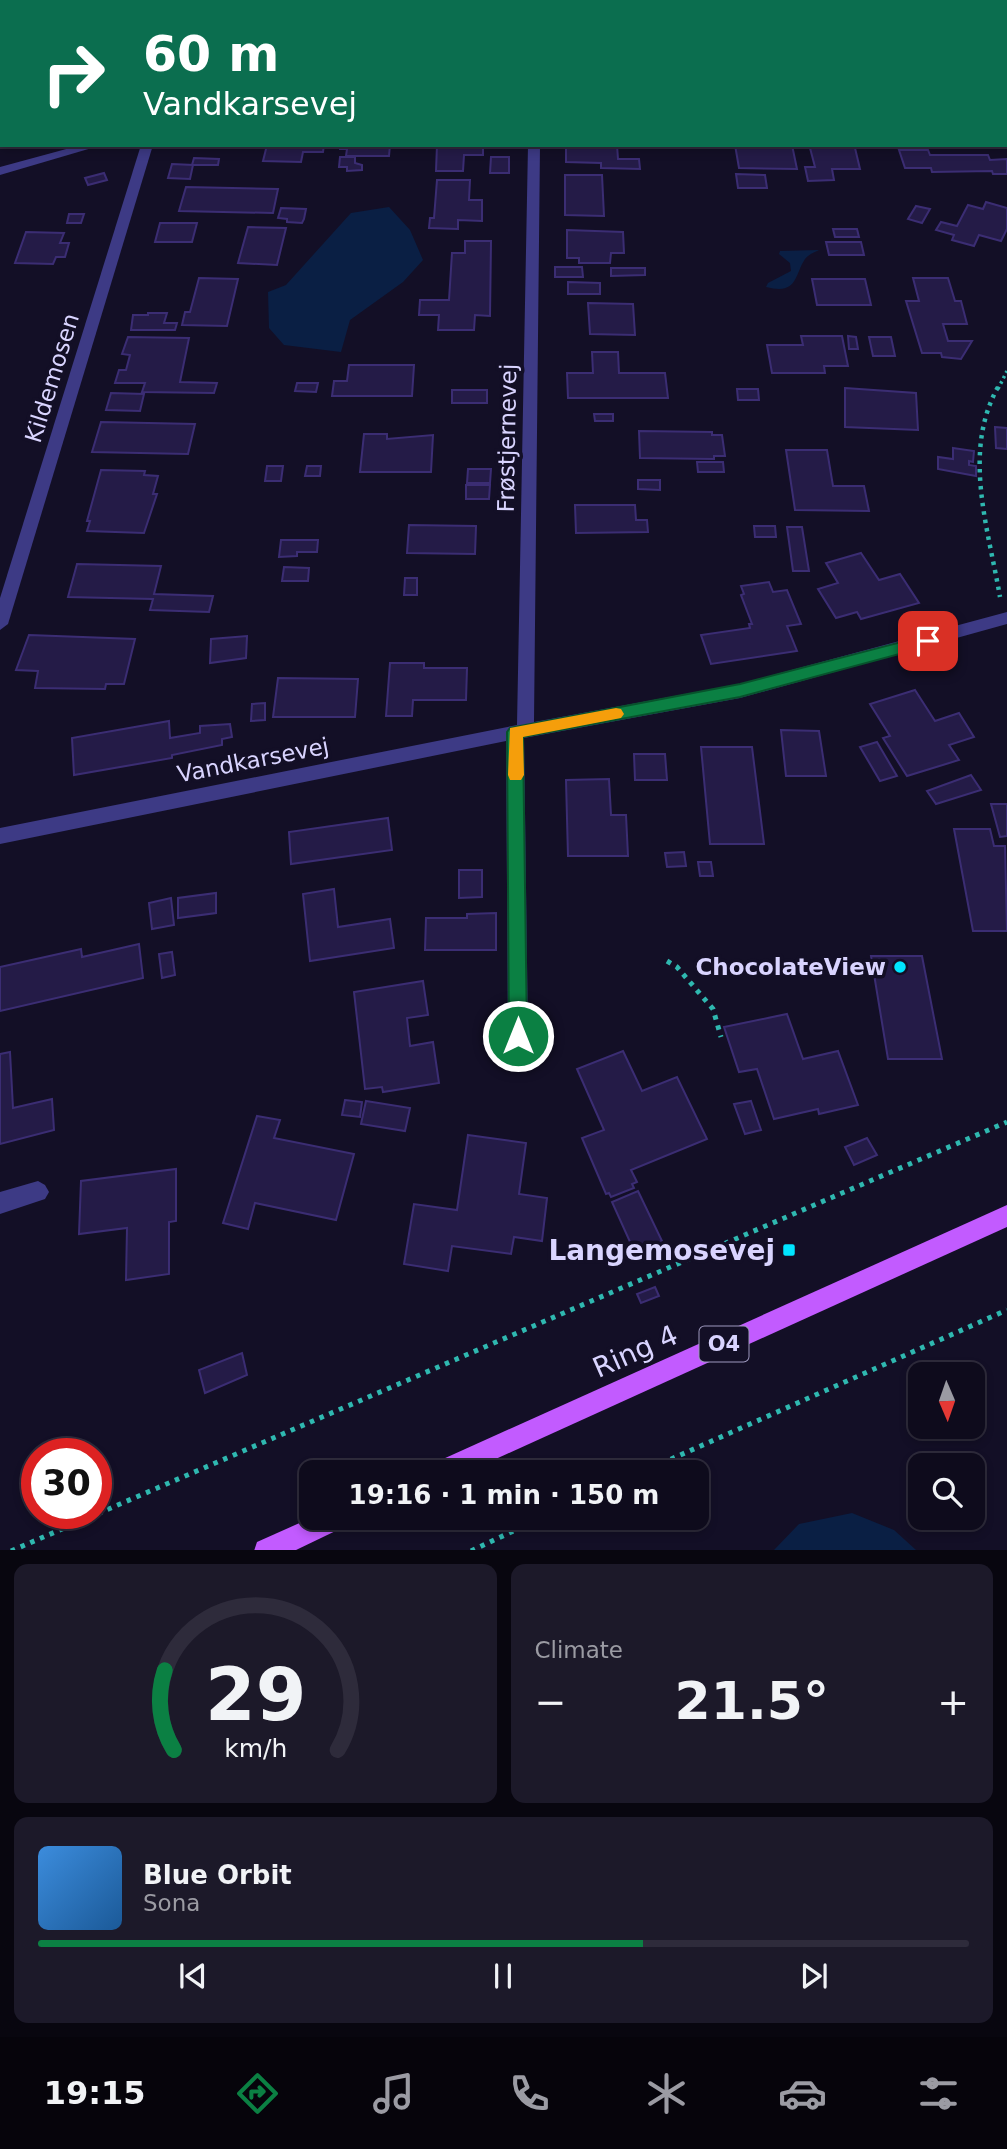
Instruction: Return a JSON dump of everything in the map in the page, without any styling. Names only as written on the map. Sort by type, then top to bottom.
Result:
[{"type":"main road","name":"Ring 4","points":[[467,1460],[1007,1216]]},
{"type":"main road","points":[[266,1550],[311,1530]]},
{"type":"street","points":[[0,171],[89,147]]},
{"type":"street","name":"Kildemosen","points":[[0,624],[146,147]]},
{"type":"street","name":"Frøstjernevej","points":[[520,732],[534,147]]},
{"type":"street","name":"Vandkarsevej","points":[[0,836],[740,691],[1005,619]]},
{"type":"street","points":[[518,1036],[520,732]]},
{"type":"street","points":[[0,1203],[38,1192]]},
{"type":"path","points":[[1005,619],[980,474],[978,442],[983,418],[1007,371]]},
{"type":"path","points":[[667,961],[677,967],[713,1009],[721,1037]]},
{"type":"path","points":[[11,1550],[1007,1122]]},
{"type":"path","points":[[669,1460],[1007,1310]]},
{"type":"path","points":[[471,1550],[515,1530]]},
{"type":"water","points":[[389,207],[410,230],[423,260],[403,282],[350,320],[341,352],[284,345],[269,328],[268,292],[286,285],[351,213]]},
{"type":"water","points":[[819,250],[805,259],[790,286],[776,289],[766,287],[768,283],[791,271],[790,263],[779,254],[780,251]]},
{"type":"water","points":[[852,1513],[894,1530],[916,1550],[774,1550],[799,1524]]},
{"type":"building","points":[[266,147],[324,147],[323,152],[303,152],[301,162],[263,161]]},
{"type":"building","points":[[390,147],[389,156],[346,156],[347,149],[340,149]]},
{"type":"building","points":[[437,147],[483,147],[483,155],[464,155],[463,171],[436,171]]},
{"type":"building","points":[[566,147],[617,147],[618,159],[639,159],[640,169],[601,168],[601,163],[566,162]]},
{"type":"building","points":[[735,147],[792,147],[797,169],[739,168]]},
{"type":"building","points":[[810,148],[855,148],[860,169],[832,169],[834,180],[808,181],[805,167],[815,167]]},
{"type":"building","points":[[899,150],[928,150],[930,155],[988,155],[990,160],[1007,159],[1007,174],[993,174],[992,171],[932,172],[931,168],[905,168]]},
{"type":"building","points":[[340,157],[355,157],[355,163],[362,165],[362,170],[347,171],[347,167],[339,167]]},
{"type":"building","points":[[491,157],[509,157],[509,173],[490,173]]},
{"type":"building","points":[[194,158],[219,159],[218,165],[192,165]]},
{"type":"building","points":[[172,164],[193,165],[190,179],[168,178]]},
{"type":"building","points":[[104,173],[107,180],[88,185],[85,178]]},
{"type":"building","points":[[736,174],[765,175],[767,188],[738,188]]},
{"type":"building","points":[[565,175],[602,175],[604,216],[565,215]]},
{"type":"building","points":[[437,180],[470,180],[469,200],[482,200],[482,221],[458,220],[458,229],[429,228],[430,218],[434,218]]},
{"type":"building","points":[[186,187],[278,189],[273,213],[179,211]]},
{"type":"building","points":[[986,202],[1007,208],[1007,229],[1001,241],[979,235],[974,246],[952,240],[954,235],[936,230],[941,222],[957,226],[968,205],[983,209]]},
{"type":"building","points":[[916,206],[930,209],[922,223],[908,219]]},
{"type":"building","points":[[281,208],[306,209],[302,223],[278,218]]},
{"type":"building","points":[[69,214],[84,214],[81,223],[67,223]]},
{"type":"building","points":[[160,223],[197,223],[192,242],[155,242]]},
{"type":"building","points":[[248,227],[286,228],[277,265],[238,263]]},
{"type":"building","points":[[833,229],[857,229],[859,237],[835,237]]},
{"type":"building","points":[[567,230],[623,232],[624,253],[611,253],[610,263],[579,263],[579,258],[567,258]]},
{"type":"building","points":[[26,232],[64,233],[60,243],[69,243],[65,257],[56,257],[53,264],[15,263]]},
{"type":"building","points":[[465,241],[491,241],[490,316],[475,315],[474,330],[438,330],[439,315],[419,315],[420,300],[449,300],[452,253],[465,253]]},
{"type":"building","points":[[826,242],[861,242],[864,255],[829,255]]},
{"type":"building","points":[[555,267],[582,267],[583,277],[555,277]]},
{"type":"building","points":[[611,268],[645,268],[645,275],[611,276]]},
{"type":"building","points":[[199,278],[238,279],[227,326],[182,325],[185,312],[190,312]]},
{"type":"building","points":[[913,278],[948,278],[955,301],[961,301],[967,324],[943,324],[948,341],[972,341],[961,359],[942,357],[941,353],[922,353],[906,301],[919,301]]},
{"type":"building","points":[[812,279],[865,279],[871,305],[817,305]]},
{"type":"building","points":[[568,282],[600,283],[600,294],[568,294]]},
{"type":"building","points":[[588,303],[633,304],[635,335],[590,334]]},
{"type":"building","points":[[167,313],[164,323],[177,323],[175,330],[131,330],[133,315]]},
{"type":"building","points":[[801,336],[842,336],[848,366],[824,366],[825,373],[772,373],[767,345],[803,345]]},
{"type":"building","points":[[848,336],[856,337],[858,349],[849,349]]},
{"type":"building","points":[[128,337],[189,338],[180,382],[217,383],[214,393],[142,392],[145,383],[115,383],[119,370],[126,370],[130,355],[122,354]]},
{"type":"building","points":[[869,337],[891,337],[895,356],[873,356]]},
{"type":"building","points":[[592,352],[618,352],[619,373],[665,373],[668,398],[568,398],[567,373],[593,373]]},
{"type":"building","points":[[349,365],[414,365],[412,396],[332,396],[334,381],[347,381]]},
{"type":"building","points":[[297,383],[318,383],[316,392],[295,391]]},
{"type":"building","points":[[845,388],[916,393],[918,430],[845,427]]},
{"type":"building","points":[[737,389],[758,389],[759,400],[738,400]]},
{"type":"building","points":[[452,390],[487,390],[487,403],[452,403]]},
{"type":"building","points":[[111,393],[144,394],[140,411],[106,410]]},
{"type":"building","points":[[594,414],[613,414],[613,421],[595,421]]},
{"type":"building","points":[[101,422],[195,424],[188,454],[92,452]]},
{"type":"building","points":[[995,427],[1007,428],[1007,449],[996,448]]},
{"type":"building","points":[[639,431],[712,432],[712,435],[722,435],[725,456],[714,456],[714,459],[640,458]]},
{"type":"building","points":[[364,434],[387,434],[387,439],[433,435],[431,472],[360,472]]},
{"type":"building","points":[[953,448],[974,451],[973,462],[969,461],[969,465],[976,466],[976,476],[938,469],[938,457],[953,459]]},
{"type":"building","points":[[786,450],[827,450],[833,486],[864,486],[869,511],[795,510]]},
{"type":"building","points":[[697,462],[723,462],[724,472],[698,472]]},
{"type":"building","points":[[267,466],[283,466],[281,481],[265,481]]},
{"type":"building","points":[[307,466],[321,466],[320,476],[305,476]]},
{"type":"building","points":[[468,469],[491,469],[490,483],[467,483]]},
{"type":"building","points":[[101,470],[145,471],[144,475],[158,476],[153,494],[157,494],[144,533],[87,531],[90,521],[87,521]]},
{"type":"building","points":[[638,480],[660,480],[660,490],[638,489]]},
{"type":"building","points":[[466,485],[490,485],[489,499],[466,499]]},
{"type":"building","points":[[575,505],[635,505],[636,520],[647,520],[648,532],[576,533]]},
{"type":"building","points":[[409,525],[476,526],[475,554],[407,553]]},
{"type":"building","points":[[754,526],[775,526],[776,537],[755,537]]},
{"type":"building","points":[[787,527],[802,527],[809,571],[793,571]]},
{"type":"building","points":[[281,540],[318,540],[317,552],[297,552],[297,556],[279,557]]},
{"type":"building","points":[[861,553],[879,580],[900,574],[919,603],[861,619],[857,612],[836,618],[818,589],[838,583],[826,563]]},
{"type":"building","points":[[77,564],[161,566],[154,594],[213,596],[209,612],[150,610],[153,599],[68,597]]},
{"type":"building","points":[[284,567],[309,568],[308,581],[282,581]]},
{"type":"building","points":[[405,578],[417,578],[417,595],[404,595]]},
{"type":"building","points":[[769,582],[773,592],[787,590],[801,624],[787,626],[797,651],[711,664],[701,635],[750,628],[749,624],[752,624],[741,595],[744,594],[741,586]]},
{"type":"building","points":[[29,635],[135,639],[124,684],[106,684],[105,689],[35,688],[38,671],[16,670]]},
{"type":"building","points":[[247,636],[246,658],[210,663],[211,639]]},
{"type":"building","points":[[390,663],[424,663],[424,668],[467,668],[466,700],[413,700],[412,716],[386,716]]},
{"type":"building","points":[[278,678],[358,679],[355,717],[273,717]]},
{"type":"building","points":[[915,690],[935,721],[959,713],[974,737],[949,745],[959,760],[907,776],[883,738],[890,736],[870,704]]},
{"type":"building","points":[[265,703],[265,720],[251,721],[252,704]]},
{"type":"building","points":[[169,721],[170,738],[200,733],[200,726],[230,724],[232,737],[222,739],[222,745],[172,755],[172,758],[74,775],[72,738]]},
{"type":"building","points":[[781,730],[819,731],[826,776],[786,776]]},
{"type":"building","points":[[877,742],[897,776],[880,781],[860,747]]},
{"type":"building","points":[[701,747],[752,747],[764,844],[710,844]]},
{"type":"building","points":[[634,754],[665,754],[667,780],[635,780]]},
{"type":"building","points":[[971,775],[981,790],[936,804],[927,791]]},
{"type":"building","points":[[609,779],[611,815],[626,815],[628,856],[568,856],[566,780]]},
{"type":"building","points":[[991,804],[1007,804],[1007,836],[1000,837]]},
{"type":"building","points":[[388,818],[392,850],[291,864],[289,832]]},
{"type":"building","points":[[954,829],[990,829],[994,846],[1005,846],[1007,931],[973,931]]},
{"type":"building","points":[[684,852],[686,866],[667,867],[665,853]]},
{"type":"building","points":[[698,862],[711,862],[713,876],[700,876]]},
{"type":"building","points":[[459,870],[482,870],[482,897],[459,898]]},
{"type":"building","points":[[334,889],[338,927],[390,919],[394,948],[310,961],[303,894]]},
{"type":"building","points":[[216,893],[216,913],[178,918],[178,898]]},
{"type":"building","points":[[171,898],[174,925],[152,929],[149,903]]},
{"type":"building","points":[[496,913],[496,950],[425,950],[426,918],[467,918],[467,914]]},
{"type":"building","points":[[139,944],[143,978],[0,1011],[0,967],[81,949],[82,957]]},
{"type":"building","points":[[172,952],[175,975],[162,978],[159,954]]},
{"type":"building","points":[[871,956],[922,956],[942,1059],[888,1059]]},
{"type":"building","points":[[423,981],[428,1015],[407,1018],[410,1046],[433,1042],[439,1083],[383,1092],[382,1087],[365,1089],[354,992]]},
{"type":"building","points":[[787,1014],[803,1059],[838,1051],[858,1105],[819,1114],[818,1109],[774,1119],[757,1069],[739,1072],[724,1027]]},
{"type":"building","points":[[623,1051],[642,1091],[677,1077],[707,1139],[631,1170],[637,1182],[632,1184],[634,1188],[611,1197],[609,1193],[606,1194],[582,1138],[604,1130],[577,1069]]},
{"type":"building","points":[[10,1052],[13,1108],[52,1099],[54,1130],[0,1144],[0,1054]]},
{"type":"building","points":[[345,1100],[362,1102],[360,1117],[342,1115]]},
{"type":"building","points":[[366,1101],[410,1108],[405,1131],[361,1124]]},
{"type":"building","points":[[751,1101],[761,1130],[745,1134],[734,1104]]},
{"type":"building","points":[[257,1116],[280,1120],[274,1138],[354,1154],[336,1220],[255,1203],[248,1229],[223,1223]]},
{"type":"building","points":[[468,1135],[526,1143],[519,1194],[547,1198],[542,1241],[514,1237],[511,1254],[452,1246],[448,1271],[404,1264],[414,1204],[457,1210]]},
{"type":"building","points":[[867,1138],[877,1155],[854,1165],[845,1147]]},
{"type":"building","points":[[176,1169],[176,1221],[169,1222],[169,1274],[126,1280],[127,1228],[79,1234],[81,1181]]},
{"type":"building","points":[[638,1191],[662,1241],[635,1253],[612,1202]]},
{"type":"building","points":[[655,1287],[659,1296],[641,1303],[637,1294]]},
{"type":"building","points":[[242,1353],[247,1375],[205,1393],[199,1370]]},
{"type":"slow traffic","points":[[516,775],[515,732],[616,714]]},
{"type":"place","name":"ChocolateView","points":[[900,967]]},
{"type":"place","name":"Langemosevej","points":[[789,1250]]},
{"type":"route","points":[[518,1036],[515,732],[740,691],[928,641]]}]
